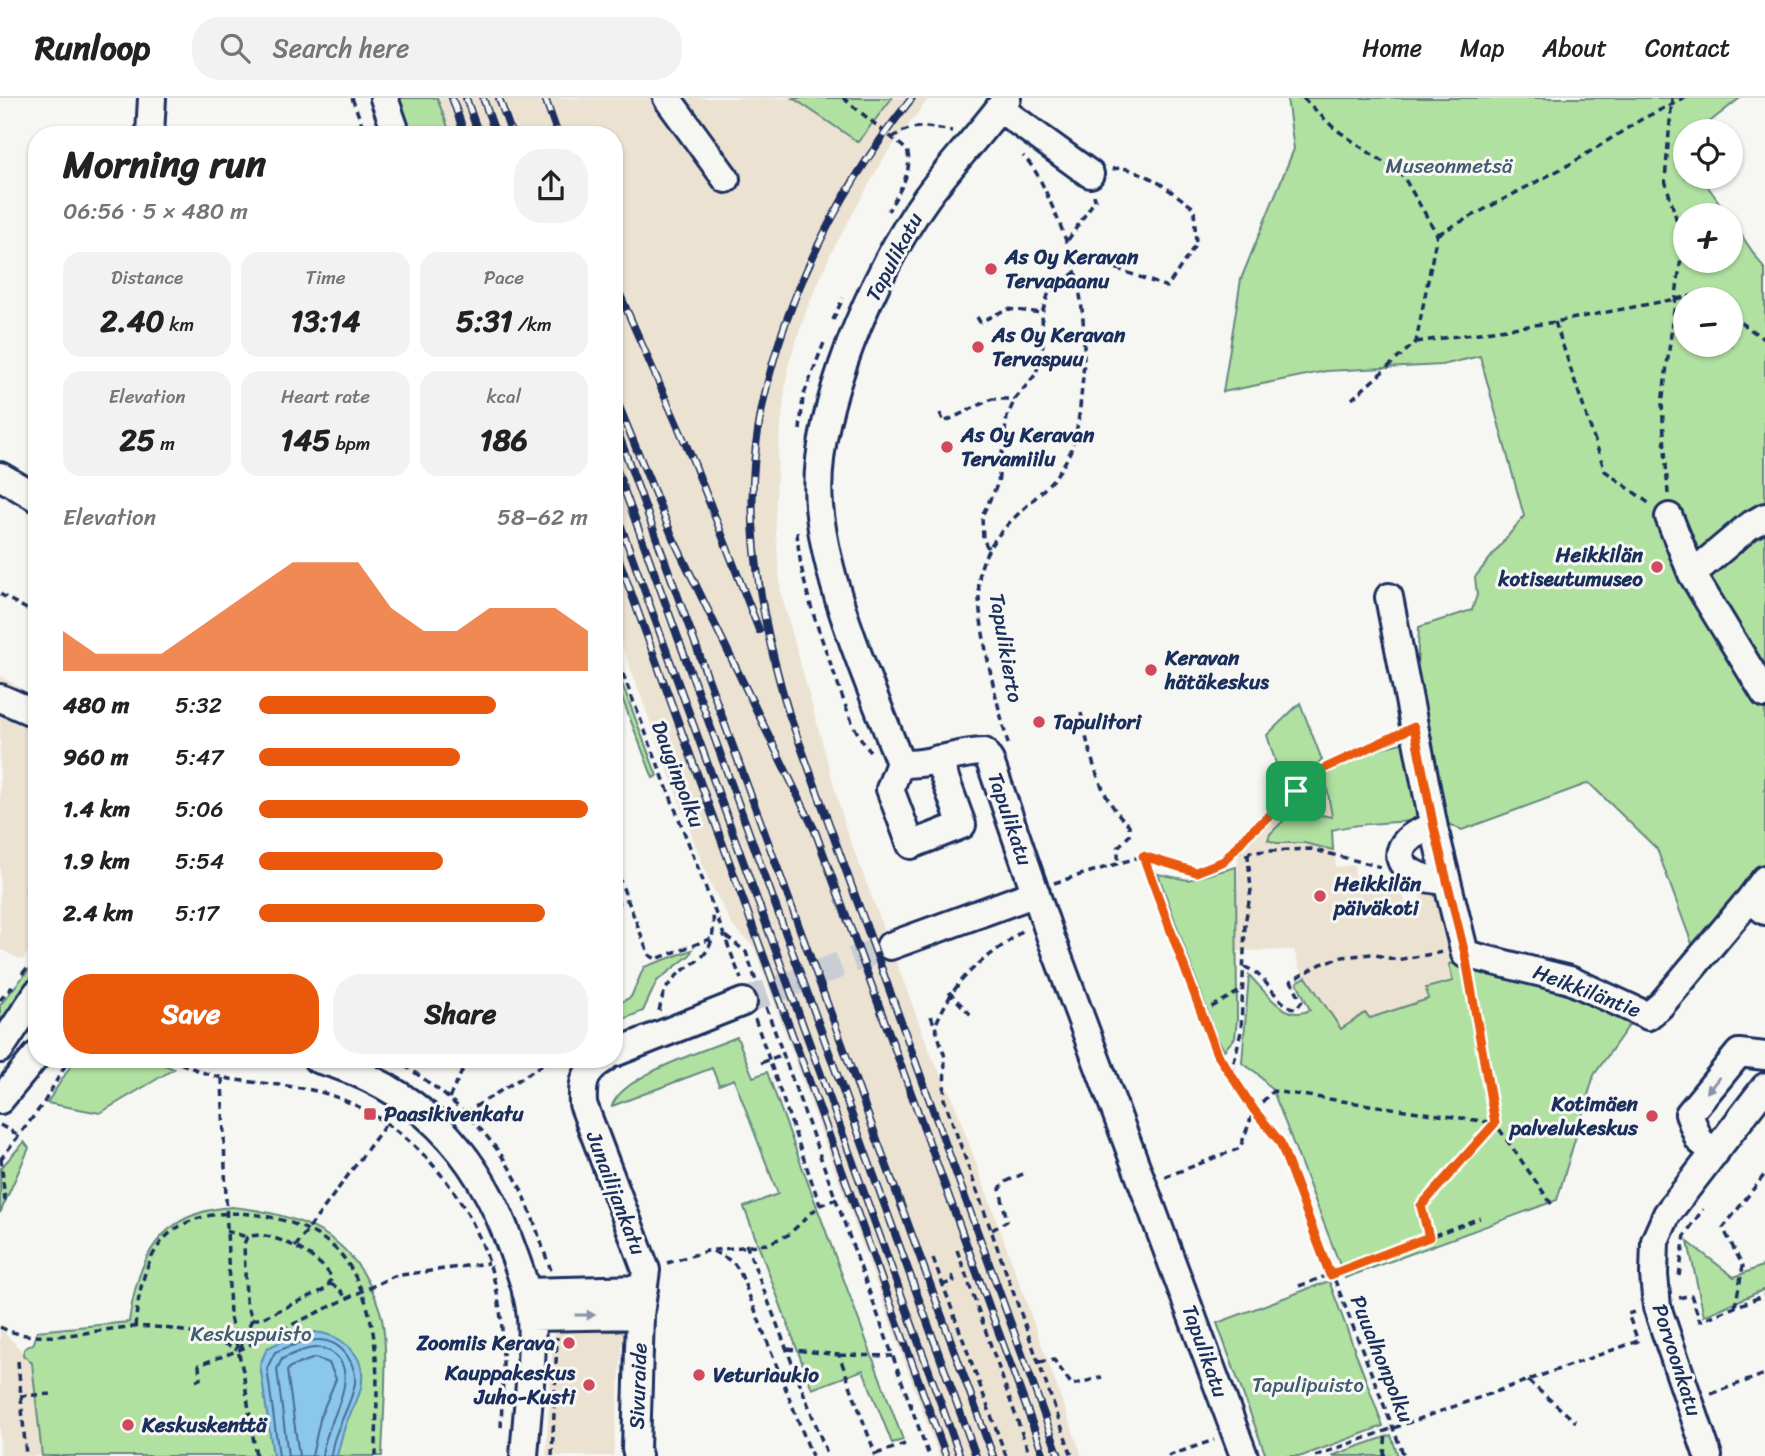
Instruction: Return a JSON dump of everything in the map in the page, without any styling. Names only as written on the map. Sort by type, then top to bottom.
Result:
[{"type":"street","points":[[150,126],[152,98]]},
{"type":"street","points":[[384,98],[394,126]]},
{"type":"street","points":[[667,98],[726,179]]},
{"type":"street","points":[[1003,103],[1090,174]]},
{"type":"street","name":"Tapulikatu","points":[[1003,103],[926,198],[893,252],[831,397],[821,449],[819,506],[845,615],[900,763],[915,765],[984,751],[996,776],[1044,889],[1244,1456]]},
{"type":"street","points":[[0,476],[28,493]]},
{"type":"street","points":[[1669,517],[1692,575],[1765,694]]},
{"type":"street","points":[[1692,575],[1749,526],[1765,517]]},
{"type":"street","points":[[1389,597],[1458,952]]},
{"type":"street","points":[[0,698],[28,710]]},
{"type":"street","points":[[900,763],[890,789],[911,845],[962,825],[938,759]]},
{"type":"street","points":[[1434,828],[1412,834],[1401,847],[1400,853],[1418,876],[1446,881]]},
{"type":"street","points":[[890,946],[1044,889]]},
{"type":"street","name":"Heikkiläntie","points":[[1458,952],[1570,980],[1648,1016],[1760,896]]},
{"type":"street","points":[[623,1050],[756,998]]},
{"type":"street","points":[[0,1049],[28,1007]]},
{"type":"street","points":[[1715,1153],[1699,1140],[1689,1114],[1740,1053],[1765,1056]]},
{"type":"street","points":[[0,1100],[28,1066]]},
{"type":"street","points":[[339,1068],[395,1091],[455,1141],[490,1194],[528,1305],[524,1456]]},
{"type":"street","name":"Junailijankatu","points":[[594,1068],[582,1083],[583,1104],[646,1270],[640,1315]]},
{"type":"street","name":"Porvoonkatu","points":[[1708,1456],[1657,1307],[1654,1275],[1656,1241],[1667,1214],[1765,1087]]},
{"type":"street","points":[[528,1305],[643,1289]]},
{"type":"street","points":[[528,1305],[640,1315]]},
{"type":"street","name":"Sivuraide","points":[[638,1456],[640,1315]]},
{"type":"path","points":[[352,98],[363,126]]},
{"type":"path","points":[[843,98],[907,150]]},
{"type":"path","points":[[1303,98],[1334,128],[1403,176],[1437,234],[1416,342]]},
{"type":"path","points":[[1672,98],[1665,180],[1683,242],[1679,287]]},
{"type":"path","points":[[1437,234],[1572,163],[1642,119],[1684,98]]},
{"type":"path","points":[[892,138],[904,129],[923,125],[951,131],[981,131]]},
{"type":"path","name":"Tapulikierto","points":[[1006,737],[977,601],[980,570],[988,548],[1048,488],[1066,461],[1079,424],[1084,371],[1084,309],[1068,240],[1036,171],[1017,150]]},
{"type":"path","points":[[1068,240],[1095,200],[1090,174],[1123,166],[1168,189],[1194,208],[1196,244],[1167,287],[1092,257],[1071,252]]},
{"type":"path","points":[[988,548],[983,539],[982,516],[999,483],[1007,417],[1015,399],[1036,374],[1043,344],[1042,313],[1049,292],[1077,271]]},
{"type":"path","points":[[1353,399],[1416,342],[1555,322],[1673,299]]},
{"type":"path","points":[[977,317],[980,322],[1007,309],[1042,313]]},
{"type":"path","points":[[1555,322],[1605,471],[1669,517]]},
{"type":"path","points":[[1743,324],[1765,340]]},
{"type":"path","points":[[1669,517],[1662,404],[1673,331]]},
{"type":"path","points":[[940,413],[944,422],[992,399],[1015,399]]},
{"type":"path","points":[[0,594],[28,610]]},
{"type":"path","name":"Dauginpolku","points":[[623,675],[712,908],[713,938]]},
{"type":"path","points":[[1081,713],[1087,740],[1110,804],[1129,825],[1129,836],[1118,847],[1118,863]]},
{"type":"path","points":[[1044,889],[1143,856],[1196,872],[1224,861],[1323,769],[1414,727]]},
{"type":"path","points":[[1236,848],[1248,856]]},
{"type":"path","points":[[1230,1076],[1241,1032],[1245,924],[1251,890],[1248,856],[1250,852],[1311,849],[1385,868],[1411,870]]},
{"type":"path","name":"Puualhonpolku","points":[[1143,856],[1216,1052],[1254,1110],[1280,1142],[1330,1275],[1404,1456]]},
{"type":"path","points":[[623,887],[649,955],[656,959],[713,938]]},
{"type":"path","points":[[623,902],[628,899]]},
{"type":"path","points":[[935,1026],[949,992],[970,968],[1022,931]]},
{"type":"path","points":[[723,934],[746,952],[756,998],[783,1054],[929,1456]]},
{"type":"path","points":[[658,1016],[665,990],[679,975],[703,958],[713,938]]},
{"type":"path","points":[[1244,967],[1253,969],[1287,1006],[1297,1009],[1302,1001],[1291,981],[1321,964],[1342,957],[1372,954],[1396,960],[1458,952],[1495,1123],[1553,1206]]},
{"type":"path","points":[[1201,1013],[1243,990]]},
{"type":"path","points":[[949,992],[971,1016]]},
{"type":"path","points":[[931,1016],[945,1057],[944,1100],[1072,1456]]},
{"type":"path","points":[[761,1063],[783,1054]]},
{"type":"path","points":[[770,1059],[820,1205]]},
{"type":"path","points":[[5,1202],[1,1159],[43,1104],[64,1068]]},
{"type":"path","points":[[194,1068],[222,1078],[285,1086],[338,1098],[386,1124],[414,1146],[449,1183],[471,1219],[488,1263],[499,1304],[503,1352],[500,1444]]},
{"type":"path","points":[[449,1098],[464,1068]]},
{"type":"path","points":[[466,1113],[538,1068]]},
{"type":"path","points":[[222,1078],[230,1317],[239,1350],[256,1456]]},
{"type":"path","points":[[1159,1179],[1240,1148],[1254,1110],[1273,1091],[1495,1123]]},
{"type":"path","points":[[1429,1237],[1421,1206],[1495,1123]]},
{"type":"path","points":[[295,1247],[305,1229],[386,1124]]},
{"type":"path","points":[[0,1125],[18,1135]]},
{"type":"path","points":[[991,1231],[1007,1221],[1000,1189],[1003,1183],[1027,1172]]},
{"type":"path","points":[[1735,1307],[1743,1266],[1723,1228],[1765,1174]]},
{"type":"path","points":[[664,1264],[711,1250],[746,1244],[767,1244],[788,1235],[820,1205],[836,1199]]},
{"type":"path","points":[[1678,1280],[1685,1235],[1707,1203]]},
{"type":"path","points":[[135,1327],[138,1300],[149,1260],[164,1239],[184,1226],[225,1212],[260,1215],[305,1229],[325,1241],[347,1261],[363,1290],[377,1341],[376,1456]]},
{"type":"path","points":[[1299,1286],[1480,1218]]},
{"type":"path","points":[[226,1231],[247,1237],[269,1237],[295,1247],[319,1262],[332,1278],[326,1289],[260,1319],[252,1319]]},
{"type":"path","points":[[239,1350],[252,1319],[246,1300],[244,1244],[247,1237]]},
{"type":"path","points":[[746,1244],[828,1456]]},
{"type":"path","points":[[711,1250],[733,1262],[740,1272],[812,1456]]},
{"type":"path","points":[[957,1250],[1030,1456]]},
{"type":"path","points":[[933,1258],[1006,1456]]},
{"type":"path","points":[[196,1380],[201,1379],[199,1365],[239,1350],[394,1276],[488,1263]]},
{"type":"path","points":[[951,1272],[954,1281]]},
{"type":"path","points":[[942,1285],[966,1277]]},
{"type":"path","points":[[330,1284],[339,1288],[346,1298]]},
{"type":"path","points":[[1678,1289],[1683,1311]]},
{"type":"path","points":[[1679,1298],[1691,1295],[1700,1321],[1765,1295]]},
{"type":"path","points":[[1315,1456],[1638,1341],[1628,1314],[1640,1310]]},
{"type":"path","points":[[0,1327],[38,1337],[135,1327],[182,1329],[239,1350]]},
{"type":"path","points":[[787,1349],[839,1355],[893,1356]]},
{"type":"path","points":[[839,1355],[876,1455],[905,1444]]},
{"type":"path","points":[[1038,1362],[1054,1360],[1072,1385],[1102,1377]]},
{"type":"path","points":[[18,1361],[26,1456]]},
{"type":"path","points":[[1711,1394],[1765,1374]]},
{"type":"path","points":[[1528,1381],[1576,1422]]},
{"type":"path","points":[[1707,1384],[1715,1407]]},
{"type":"path","points":[[20,1396],[53,1394]]},
{"type":"path","points":[[1384,1456],[1386,1431]]},
{"type":"path","points":[[916,1440],[923,1438]]},
{"type":"path","points":[[1168,1456],[1205,1443]]},
{"type":"shaded area","points":[[437,98],[793,98],[857,141],[892,98],[929,98],[883,159],[830,255],[807,309],[788,366],[778,451],[775,521],[781,593],[846,829],[932,1057],[952,1097],[1082,1456],[939,1456],[754,947],[732,925],[708,879],[623,648],[623,126],[448,126]]},
{"type":"shaded area","points":[[0,676],[28,693],[28,952],[22,960],[0,949]]},
{"type":"shaded area","name":"Heikkilän päiväkoti","points":[[1325,776],[1336,867],[1354,865],[1356,888],[1401,888],[1406,907],[1421,906],[1419,888],[1435,886],[1454,962],[1449,964],[1453,981],[1429,999],[1369,1018],[1365,1014],[1341,1029],[1299,967],[1294,950],[1236,951],[1238,857],[1251,840]]},
{"type":"shaded area","name":"Kauppakeskus Juho-Kusti","points":[[624,1321],[613,1456],[546,1456],[554,1324]]},
{"type":"shaded area","points":[[0,1328],[32,1362],[203,1456],[0,1456]]},
{"type":"green space","points":[[399,98],[437,98],[448,126],[409,126]]},
{"type":"green space","points":[[793,98],[892,98],[858,142]]},
{"type":"green space","name":"Museonmetsä","points":[[1287,98],[1740,98],[1713,119],[1673,119],[1673,189],[1710,189],[1719,203],[1673,203],[1673,273],[1743,273],[1743,238],[1765,270],[1765,899],[1695,952],[1657,849],[1589,783],[1462,830],[1440,820],[1415,711],[1419,627],[1472,610],[1477,595],[1475,577],[1524,516],[1480,356],[1442,365],[1326,371],[1223,392],[1241,279],[1294,149]]},
{"type":"green space","points":[[623,686],[657,776],[653,778],[623,700]]},
{"type":"green space","points":[[1300,703],[1322,760],[1285,792],[1267,735]]},
{"type":"green space","points":[[1411,741],[1427,820],[1368,824],[1332,830],[1333,850],[1304,843],[1276,843],[1268,840],[1270,834],[1294,810],[1332,817],[1325,776],[1366,754]]},
{"type":"green space","points":[[1236,867],[1237,1019],[1235,1038],[1224,1050],[1217,1038],[1158,874],[1188,880]]},
{"type":"green space","points":[[692,950],[690,955],[657,981],[643,1011],[623,1019],[623,1001],[631,997],[644,967]]},
{"type":"green space","points":[[1472,958],[1632,1021],[1594,1075],[1557,1200],[1345,1278],[1273,1091],[1257,1073],[1242,1063],[1249,975],[1284,1009],[1301,1013],[1310,1010],[1297,982],[1306,977],[1341,1029],[1365,1013],[1370,1018],[1428,999],[1426,988],[1453,981],[1449,964]]},
{"type":"green space","points":[[28,971],[28,984],[0,1025],[0,1005]]},
{"type":"green space","points":[[737,1037],[753,1077],[767,1072],[903,1440],[892,1443],[863,1370],[812,1389],[744,1207],[778,1194],[734,1079],[719,1085],[712,1068],[612,1106],[619,1095],[648,1074]]},
{"type":"green space","points":[[69,1068],[174,1069],[100,1113],[47,1103]]},
{"type":"green space","points":[[24,1142],[29,1148],[0,1213],[0,1169]]},
{"type":"green space","name":"Keskuspuisto","points":[[232,1207],[282,1216],[304,1223],[324,1234],[342,1247],[370,1285],[380,1311],[385,1342],[382,1456],[42,1456],[32,1363],[23,1355],[24,1349],[34,1343],[37,1331],[129,1322],[139,1277],[157,1242],[170,1228],[187,1218]]},
{"type":"green space","points":[[1688,1242],[1734,1277],[1765,1265],[1765,1289],[1704,1316]]},
{"type":"green space","name":"Tapulipuisto","points":[[1329,1281],[1383,1426],[1302,1456],[1266,1456],[1217,1323]]},
{"type":"green space","points":[[1391,1435],[1398,1456],[1331,1456]]},
{"type":"water","points":[[314,1332],[341,1341],[355,1354],[362,1372],[360,1393],[337,1456],[273,1456],[260,1365],[267,1348],[299,1334]]},
{"type":"tunnel","points":[[743,1002],[890,946]]},
{"type":"railway","points":[[452,98],[462,126]]},
{"type":"railway","points":[[466,98],[476,126]]},
{"type":"railway","points":[[483,98],[493,126]]},
{"type":"railway","points":[[499,98],[509,126]]},
{"type":"railway","points":[[545,98],[555,126]]},
{"type":"railway","points":[[912,98],[847,191],[819,243],[795,297],[776,352],[762,409],[754,466],[753,522],[757,571],[770,643],[789,714],[1059,1456]]},
{"type":"railway","points":[[623,301],[694,463],[759,630]]},
{"type":"railway","points":[[623,416],[673,538],[815,831],[1044,1456]]},
{"type":"railway","points":[[623,447],[993,1456]]},
{"type":"railway","points":[[623,487],[976,1456]]},
{"type":"railway","points":[[623,532],[960,1456]]},
{"type":"railway","points":[[623,571],[946,1456]]},
{"type":"place","name":"As Oy Keravan Tervapaanu","points":[[991,269]]},
{"type":"place","name":"As Oy Keravan Tervaspuu","points":[[978,347]]},
{"type":"place","name":"As Oy Keravan Tervamiilu","points":[[947,447]]},
{"type":"place","name":"Heikkilän kotiseutumuseo","points":[[1657,567]]},
{"type":"place","name":"Keravan hätäkeskus","points":[[1151,670]]},
{"type":"place","name":"Tapulitori","points":[[1039,722]]},
{"type":"place","name":"Heikkilän päiväkoti","points":[[1320,896]]},
{"type":"place","name":"Paasikivenkatu","points":[[370,1114]]},
{"type":"place","name":"Kotimäen palvelukeskus","points":[[1652,1116]]},
{"type":"place","name":"Zoomiis Kerava","points":[[569,1343]]},
{"type":"place","name":"Veturiaukio","points":[[699,1375]]},
{"type":"place","name":"Kauppakeskus Juho-Kusti","points":[[589,1385]]},
{"type":"place","name":"Keskuskenttä","points":[[128,1425]]},
{"type":"route","points":[[1414,727],[1434,828],[1465,954],[1495,1123],[1421,1206],[1429,1237],[1330,1275],[1280,1142],[1254,1110],[1216,1052],[1143,856],[1196,872],[1224,861],[1247,835],[1296,791],[1323,769],[1414,727]]}]
